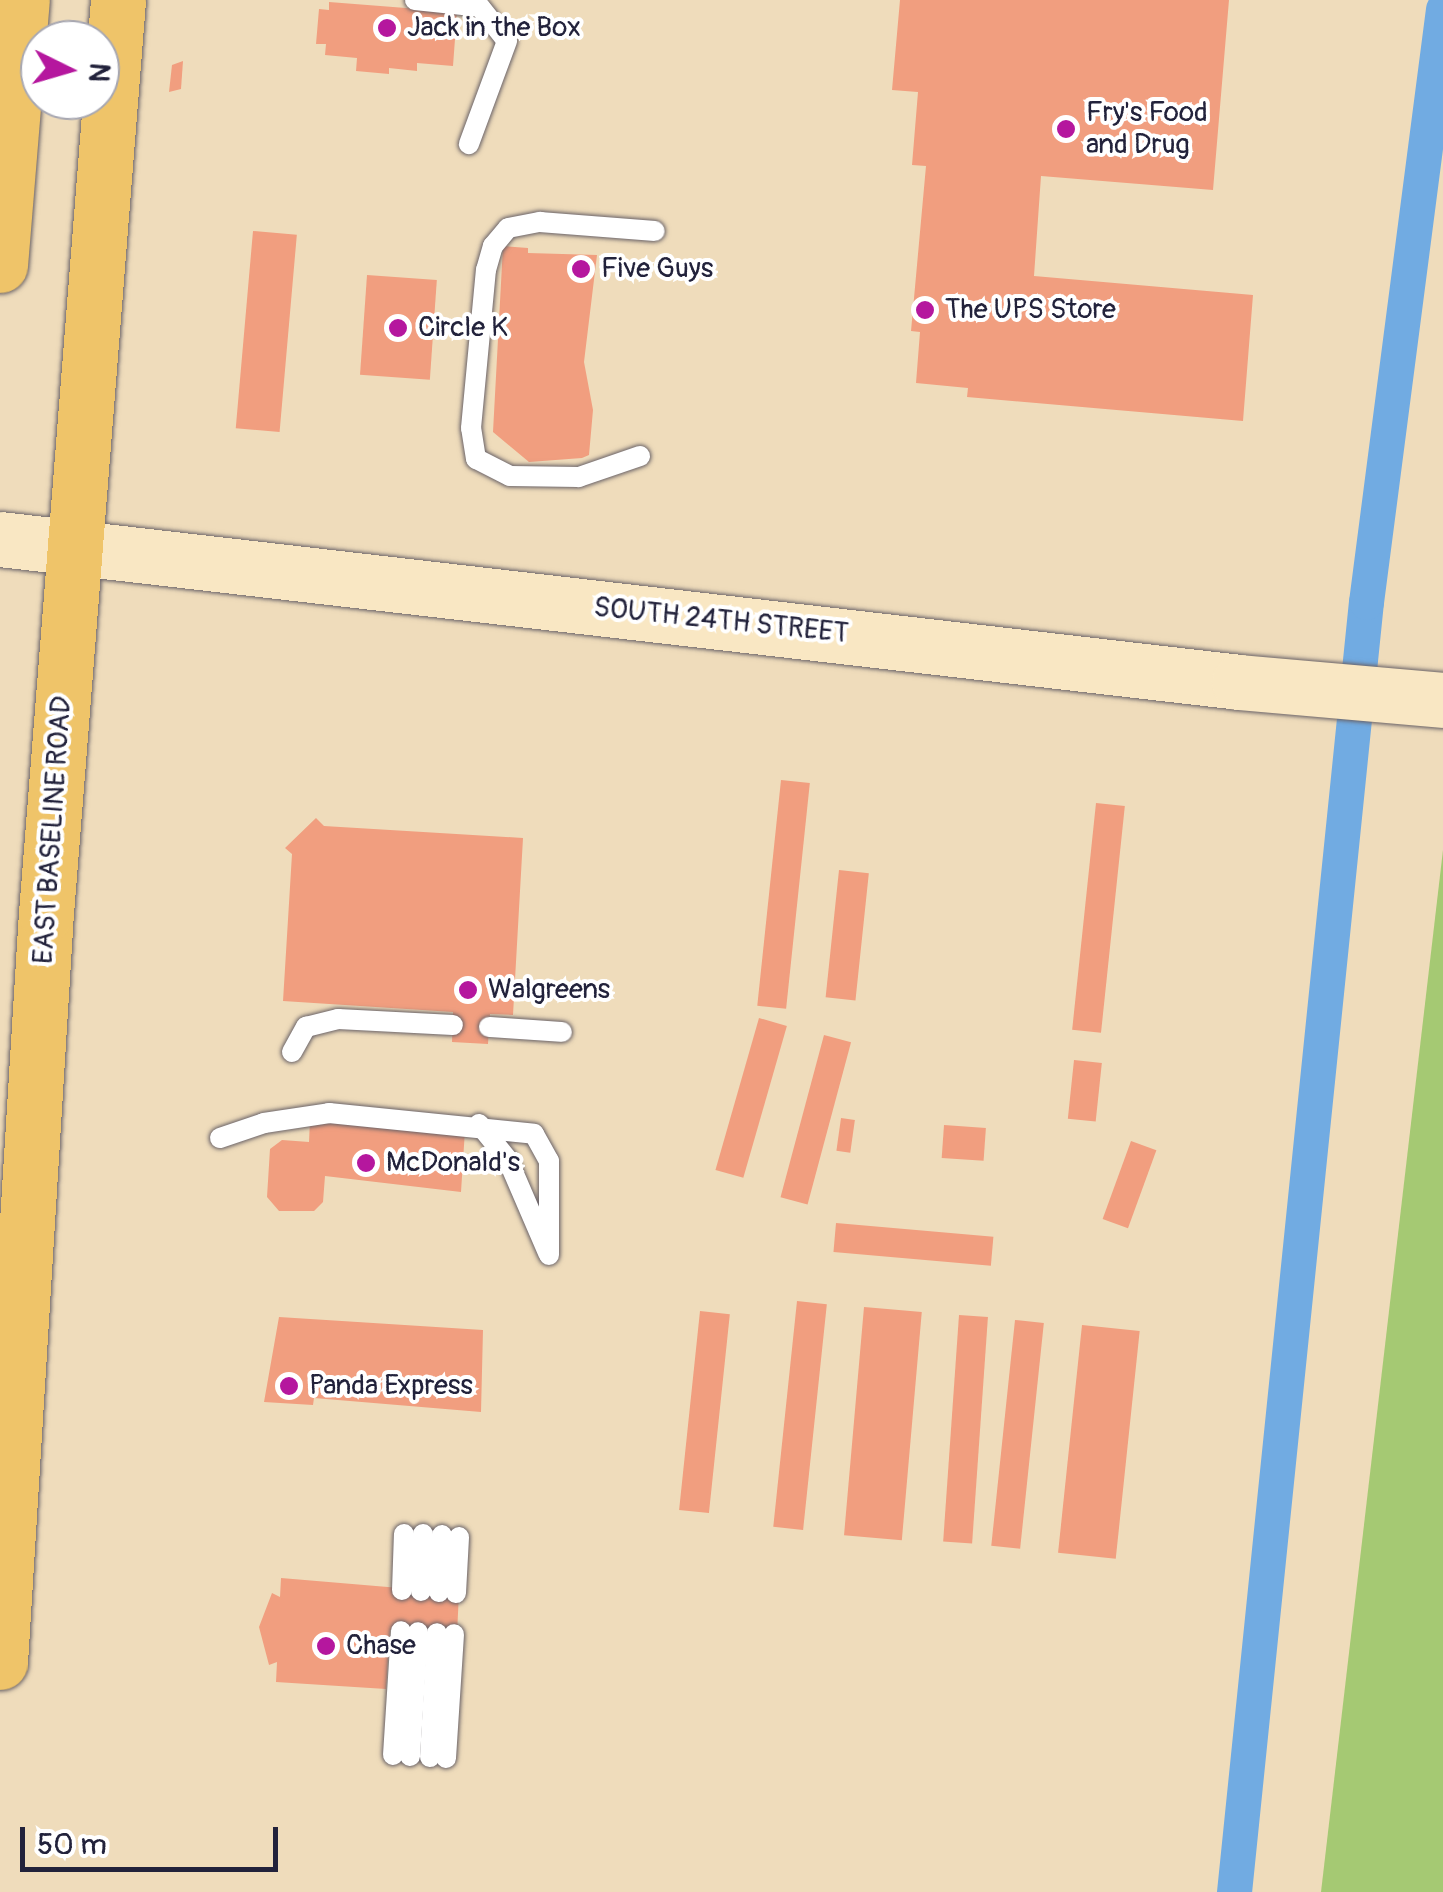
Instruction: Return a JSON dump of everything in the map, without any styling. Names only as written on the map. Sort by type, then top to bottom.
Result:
[{"type":"main road","points":[[0,265],[22,0]]},
{"type":"main road","name":"EAST BASELINE ROAD","points":[[0,1662],[2,1583],[74,547],[118,0]]},
{"type":"main road","name":"SOUTH 24TH STREET","points":[[0,539],[1418,698]]},
{"type":"lane","points":[[415,0],[480,7],[507,41],[470,144]]},
{"type":"lane","points":[[640,456],[579,477],[510,476],[476,459],[471,428],[486,270],[493,246],[508,228],[540,222],[656,231]]},
{"type":"lane","points":[[292,1052],[306,1027],[338,1019],[453,1025]]},
{"type":"lane","points":[[489,1027],[562,1032]]},
{"type":"lane","points":[[220,1138],[264,1123],[329,1113],[480,1124],[514,1128],[542,1143],[552,1195],[548,1255],[508,1160],[480,1124]]},
{"type":"lane","points":[[432,1535],[429,1591],[432,1535]]},
{"type":"lane","points":[[427,1632],[420,1757],[427,1632]]},
{"type":"green space","points":[[1443,850],[1443,1892],[1321,1892]]},
{"type":"building","points":[[900,0],[1229,0],[1213,190],[1041,176],[1034,276],[1253,295],[1243,421],[967,397],[968,388],[916,383],[920,332],[911,331],[926,166],[912,165],[918,92],[892,90]]},
{"type":"building","name":"Jack in the Box","points":[[329,2],[457,12],[453,66],[417,63],[417,71],[389,68],[389,74],[356,71],[357,58],[325,55],[326,44],[316,44],[319,9],[329,10]]},
{"type":"building","points":[[183,61],[181,89],[169,92],[172,65]]},
{"type":"building","points":[[253,231],[297,235],[280,432],[236,428]]},
{"type":"building","points":[[503,246],[528,248],[528,253],[597,255],[584,362],[593,410],[589,455],[582,458],[529,462],[493,432]]},
{"type":"building","name":"Circle K","points":[[367,275],[437,280],[430,380],[360,375]]},
{"type":"building","points":[[781,780],[810,783],[786,1009],[757,1006]]},
{"type":"building","points":[[1096,803],[1125,806],[1101,1033],[1072,1030]]},
{"type":"building","name":"Walgreens","points":[[316,818],[324,826],[523,838],[513,1015],[490,1014],[488,1044],[452,1042],[453,1012],[283,1001],[292,854],[285,848]]},
{"type":"building","points":[[839,870],[869,873],[855,1000],[826,997]]},
{"type":"building","points":[[759,1018],[787,1026],[743,1178],[715,1170]]},
{"type":"building","points":[[824,1035],[851,1042],[808,1205],[781,1197]]},
{"type":"building","points":[[1074,1060],[1102,1063],[1096,1122],[1068,1119]]},
{"type":"building","points":[[841,1118],[855,1120],[850,1153],[836,1151]]},
{"type":"building","name":"McDonald's","points":[[310,1120],[465,1130],[461,1192],[325,1176],[323,1202],[314,1211],[279,1211],[267,1197],[270,1149],[282,1140],[309,1142]]},
{"type":"building","points":[[944,1125],[986,1128],[984,1161],[942,1158]]},
{"type":"building","points":[[1131,1141],[1156,1150],[1128,1228],[1103,1219]]},
{"type":"building","points":[[836,1223],[993,1237],[991,1266],[833,1252]]},
{"type":"building","points":[[797,1301],[827,1304],[803,1530],[773,1527]]},
{"type":"building","points":[[864,1307],[922,1312],[902,1540],[844,1535]]},
{"type":"building","points":[[700,1311],[730,1314],[709,1513],[679,1510]]},
{"type":"building","points":[[959,1315],[988,1317],[972,1543],[943,1541]]},
{"type":"building","points":[[279,1317],[483,1330],[481,1412],[314,1398],[313,1405],[264,1402]]},
{"type":"building","points":[[1015,1320],[1044,1323],[1020,1549],[991,1546]]},
{"type":"building","points":[[1082,1325],[1140,1331],[1116,1559],[1058,1553]]},
{"type":"building","name":"Chase","points":[[281,1578],[459,1593],[457,1634],[390,1630],[386,1689],[276,1682],[277,1662],[269,1665],[259,1627],[272,1593],[280,1597]]},
{"type":"waterway","points":[[1234,1892],[1366,602],[1443,9]]},
{"type":"place","name":"Jack in the Box","points":[[387,28]]},
{"type":"place","name":"Fry's Food and Drug","points":[[1066,129]]},
{"type":"place","name":"Five Guys","points":[[581,269]]},
{"type":"place","name":"The UPS Store","points":[[925,310]]},
{"type":"place","name":"Circle K","points":[[398,328]]},
{"type":"place","name":"Walgreens","points":[[468,990]]},
{"type":"place","name":"McDonald's","points":[[366,1163]]},
{"type":"place","name":"Panda Express","points":[[289,1386]]},
{"type":"place","name":"Chase","points":[[326,1646]]}]
